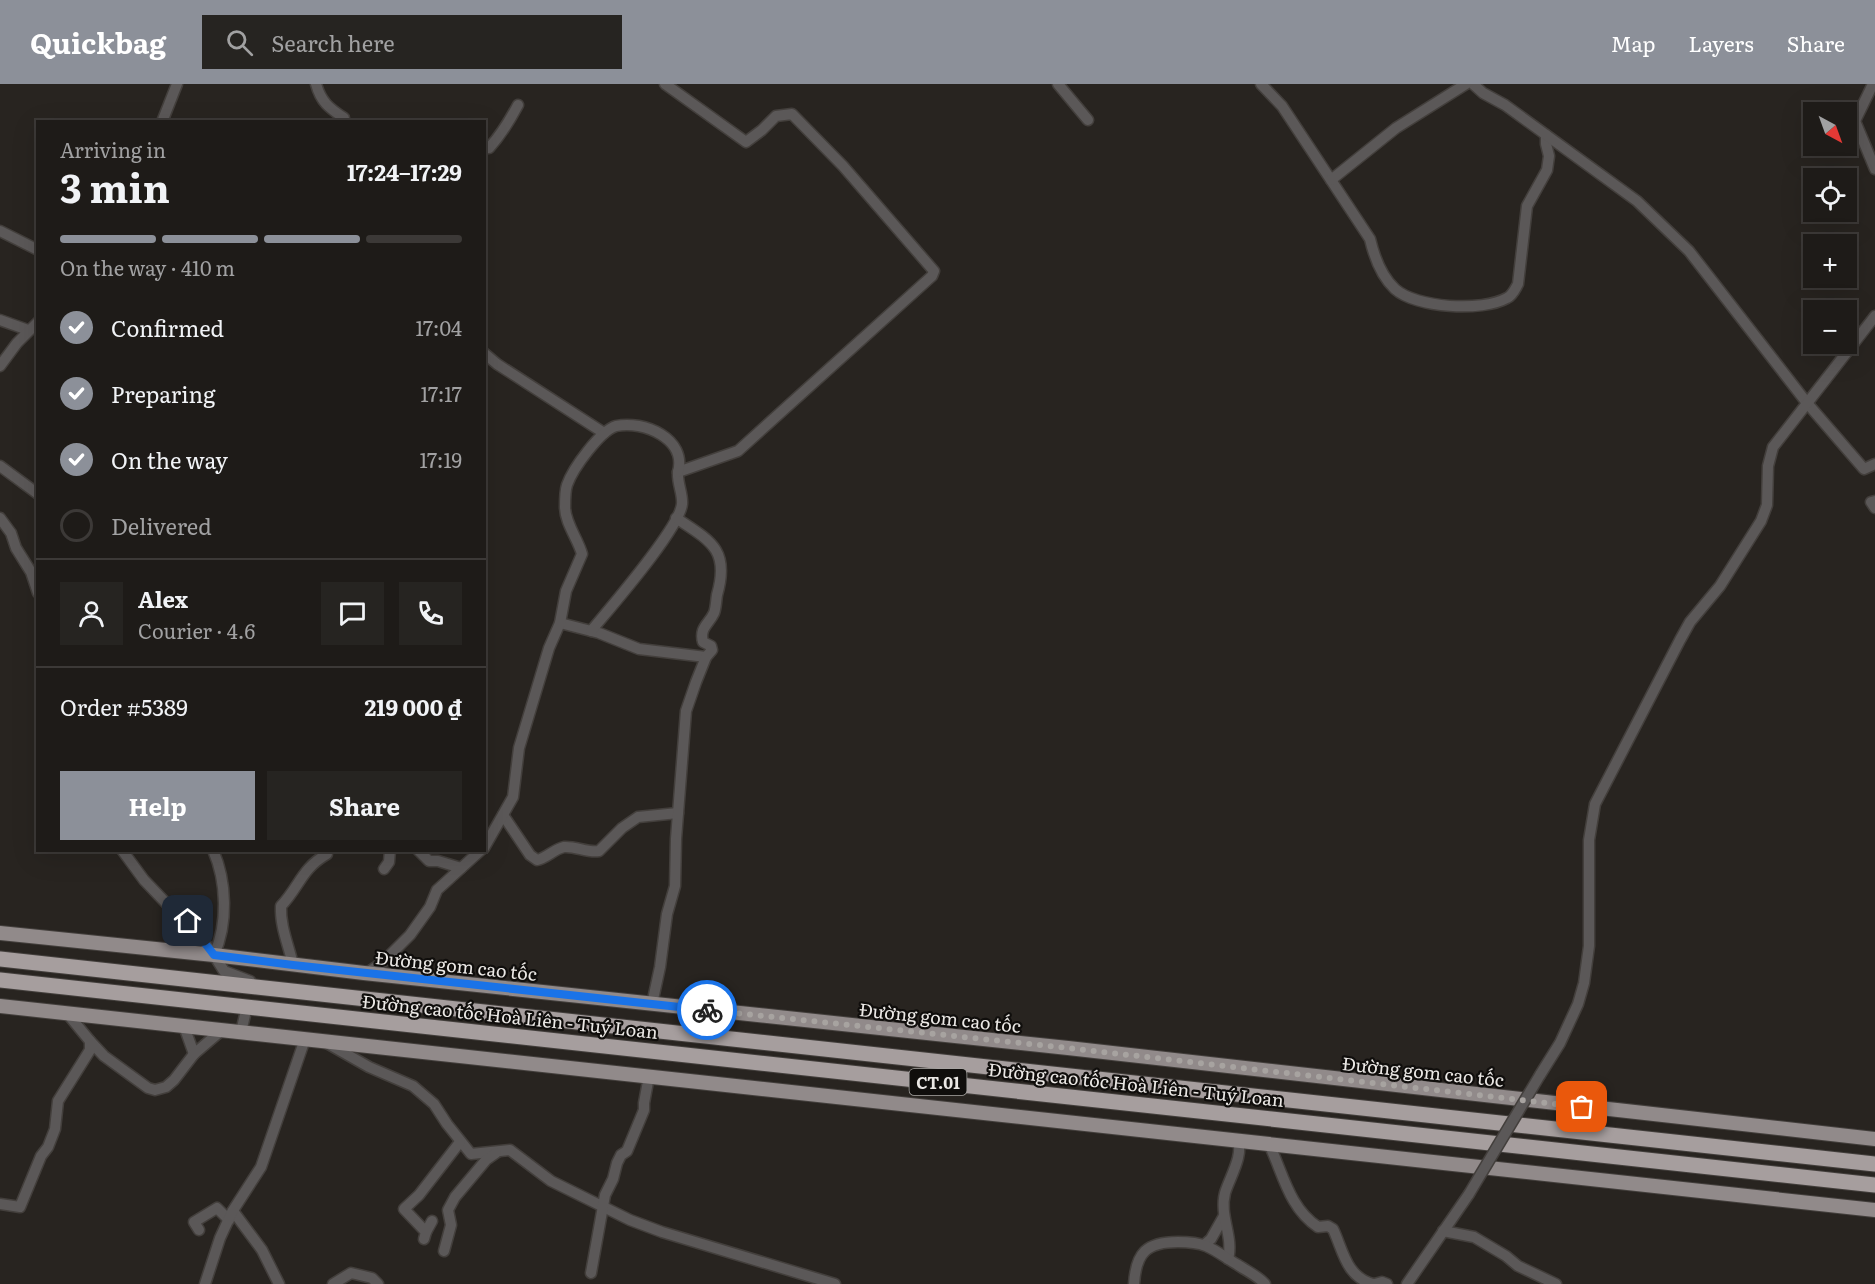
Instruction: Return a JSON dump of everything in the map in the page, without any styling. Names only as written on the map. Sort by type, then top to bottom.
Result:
[{"type":"highway","name":"Đường cao tốc Hoà Liên - Tuý Loan","points":[[0,958],[1875,1164]]},
{"type":"highway","name":"Đường cao tốc Hoà Liên - Tuý Loan","points":[[0,980],[1875,1185]]},
{"type":"main road","name":"Đường gom cao tốc","points":[[3,931],[1875,1139]]},
{"type":"main road","points":[[0,1006],[1875,1210]]},
{"type":"street","points":[[316,84],[327,107],[344,120]]},
{"type":"street","points":[[664,84],[746,142],[776,116],[792,114],[843,166],[934,271],[932,276],[738,451],[678,472]]},
{"type":"street","points":[[1058,84],[1088,120]]},
{"type":"street","points":[[1261,84],[1282,106],[1370,239],[1383,273],[1395,289],[1414,300],[1458,306],[1488,304],[1507,298],[1514,292],[1518,284],[1527,206],[1547,170],[1549,156],[1546,135]]},
{"type":"street","points":[[1331,180],[1396,128],[1466,84]]},
{"type":"street","points":[[1473,84],[1637,201],[1689,251],[1808,403],[1864,469],[1875,464]]},
{"type":"street","points":[[1873,84],[1855,121],[1875,169]]},
{"type":"street","points":[[163,120],[175,85]]},
{"type":"street","points":[[486,148],[496,141],[518,105]]},
{"type":"street","points":[[0,231],[36,249]]},
{"type":"street","points":[[1407,1284],[1469,1194],[1560,1043],[1578,1004],[1584,983],[1589,946],[1589,840],[1595,804],[1685,631],[1720,586],[1761,521],[1767,505],[1768,466],[1773,447],[1875,316]]},
{"type":"street","points":[[0,320],[28,330]]},
{"type":"street","points":[[0,366],[28,330],[36,324]]},
{"type":"street","points":[[486,355],[604,434]]},
{"type":"street","points":[[486,844],[513,797],[519,748],[549,648],[560,623],[566,591],[582,554],[564,510],[567,486],[576,466],[604,434],[614,427],[627,425],[647,428],[656,432],[676,448],[680,458],[677,482],[682,504],[657,548],[591,631]]},
{"type":"street","points":[[0,466],[36,493]]},
{"type":"street","points":[[0,518],[11,532],[16,548],[31,572],[36,587]]},
{"type":"street","points":[[652,1004],[667,915],[675,886],[686,711],[706,657],[712,648],[703,642],[701,635],[706,623],[713,615],[720,586],[722,562],[717,548],[711,542],[676,518]]},
{"type":"street","points":[[560,623],[591,631],[639,649],[706,657]]},
{"type":"street","points":[[503,815],[530,855],[537,860],[564,848],[585,852],[599,851],[622,828],[638,817],[678,813]]},
{"type":"street","points":[[123,852],[144,880],[166,904],[188,921],[224,971],[250,981]]},
{"type":"street","points":[[214,852],[220,866],[223,917],[222,934],[214,955]]},
{"type":"street","points":[[384,870],[389,862],[390,852]]},
{"type":"street","points":[[420,852],[429,861],[438,861],[461,868]]},
{"type":"street","points":[[367,973],[382,963],[410,935],[430,907],[437,890],[480,852]]},
{"type":"street","points":[[293,965],[288,942],[283,932],[281,906],[292,894],[307,868],[327,854]]},
{"type":"street","points":[[67,1013],[104,1056],[148,1088],[155,1090],[165,1088],[174,1080],[194,1054],[222,1030]]},
{"type":"street","points":[[241,1032],[245,1015]]},
{"type":"street","points":[[184,1026],[194,1054]]},
{"type":"street","points":[[205,1284],[220,1238],[261,1167],[305,1039]]},
{"type":"street","points":[[0,1204],[20,1207],[41,1155],[48,1147],[55,1129],[58,1101],[86,1059],[90,1050],[90,1041]]},
{"type":"street","points":[[322,1041],[369,1067],[413,1086],[434,1104],[471,1154],[510,1150],[551,1181],[630,1220],[662,1232],[835,1284]]},
{"type":"street","points":[[591,1273],[605,1195],[613,1179],[617,1163],[621,1155],[627,1151],[644,1110],[649,1076]]},
{"type":"street","points":[[1228,1259],[1230,1239],[1224,1216],[1224,1195],[1236,1159],[1241,1153],[1241,1145],[1237,1140]]},
{"type":"street","points":[[432,1221],[425,1235],[405,1209],[419,1195],[460,1142]]},
{"type":"street","points":[[1269,1144],[1285,1184],[1290,1189],[1293,1201],[1303,1214],[1318,1227],[1328,1226],[1333,1229],[1347,1263],[1358,1277],[1374,1284],[1382,1282],[1387,1284]]},
{"type":"street","points":[[444,1251],[451,1225],[448,1209],[454,1197],[486,1160],[499,1151]]},
{"type":"street","points":[[199,1230],[194,1222],[217,1208],[231,1216],[262,1250],[279,1284]]},
{"type":"street","points":[[1204,1245],[1211,1239],[1224,1216]]},
{"type":"street","points":[[1443,1231],[1474,1237],[1518,1266],[1556,1284]]},
{"type":"street","points":[[1134,1284],[1141,1255],[1151,1245],[1169,1242],[1204,1245],[1265,1284]]},
{"type":"street","points":[[333,1284],[351,1273],[372,1278],[378,1284]]},
{"type":"way so far","points":[[707,1010],[1068,1048],[1582,1107]]},
{"type":"route","points":[[188,921],[214,955],[707,1010]]}]
